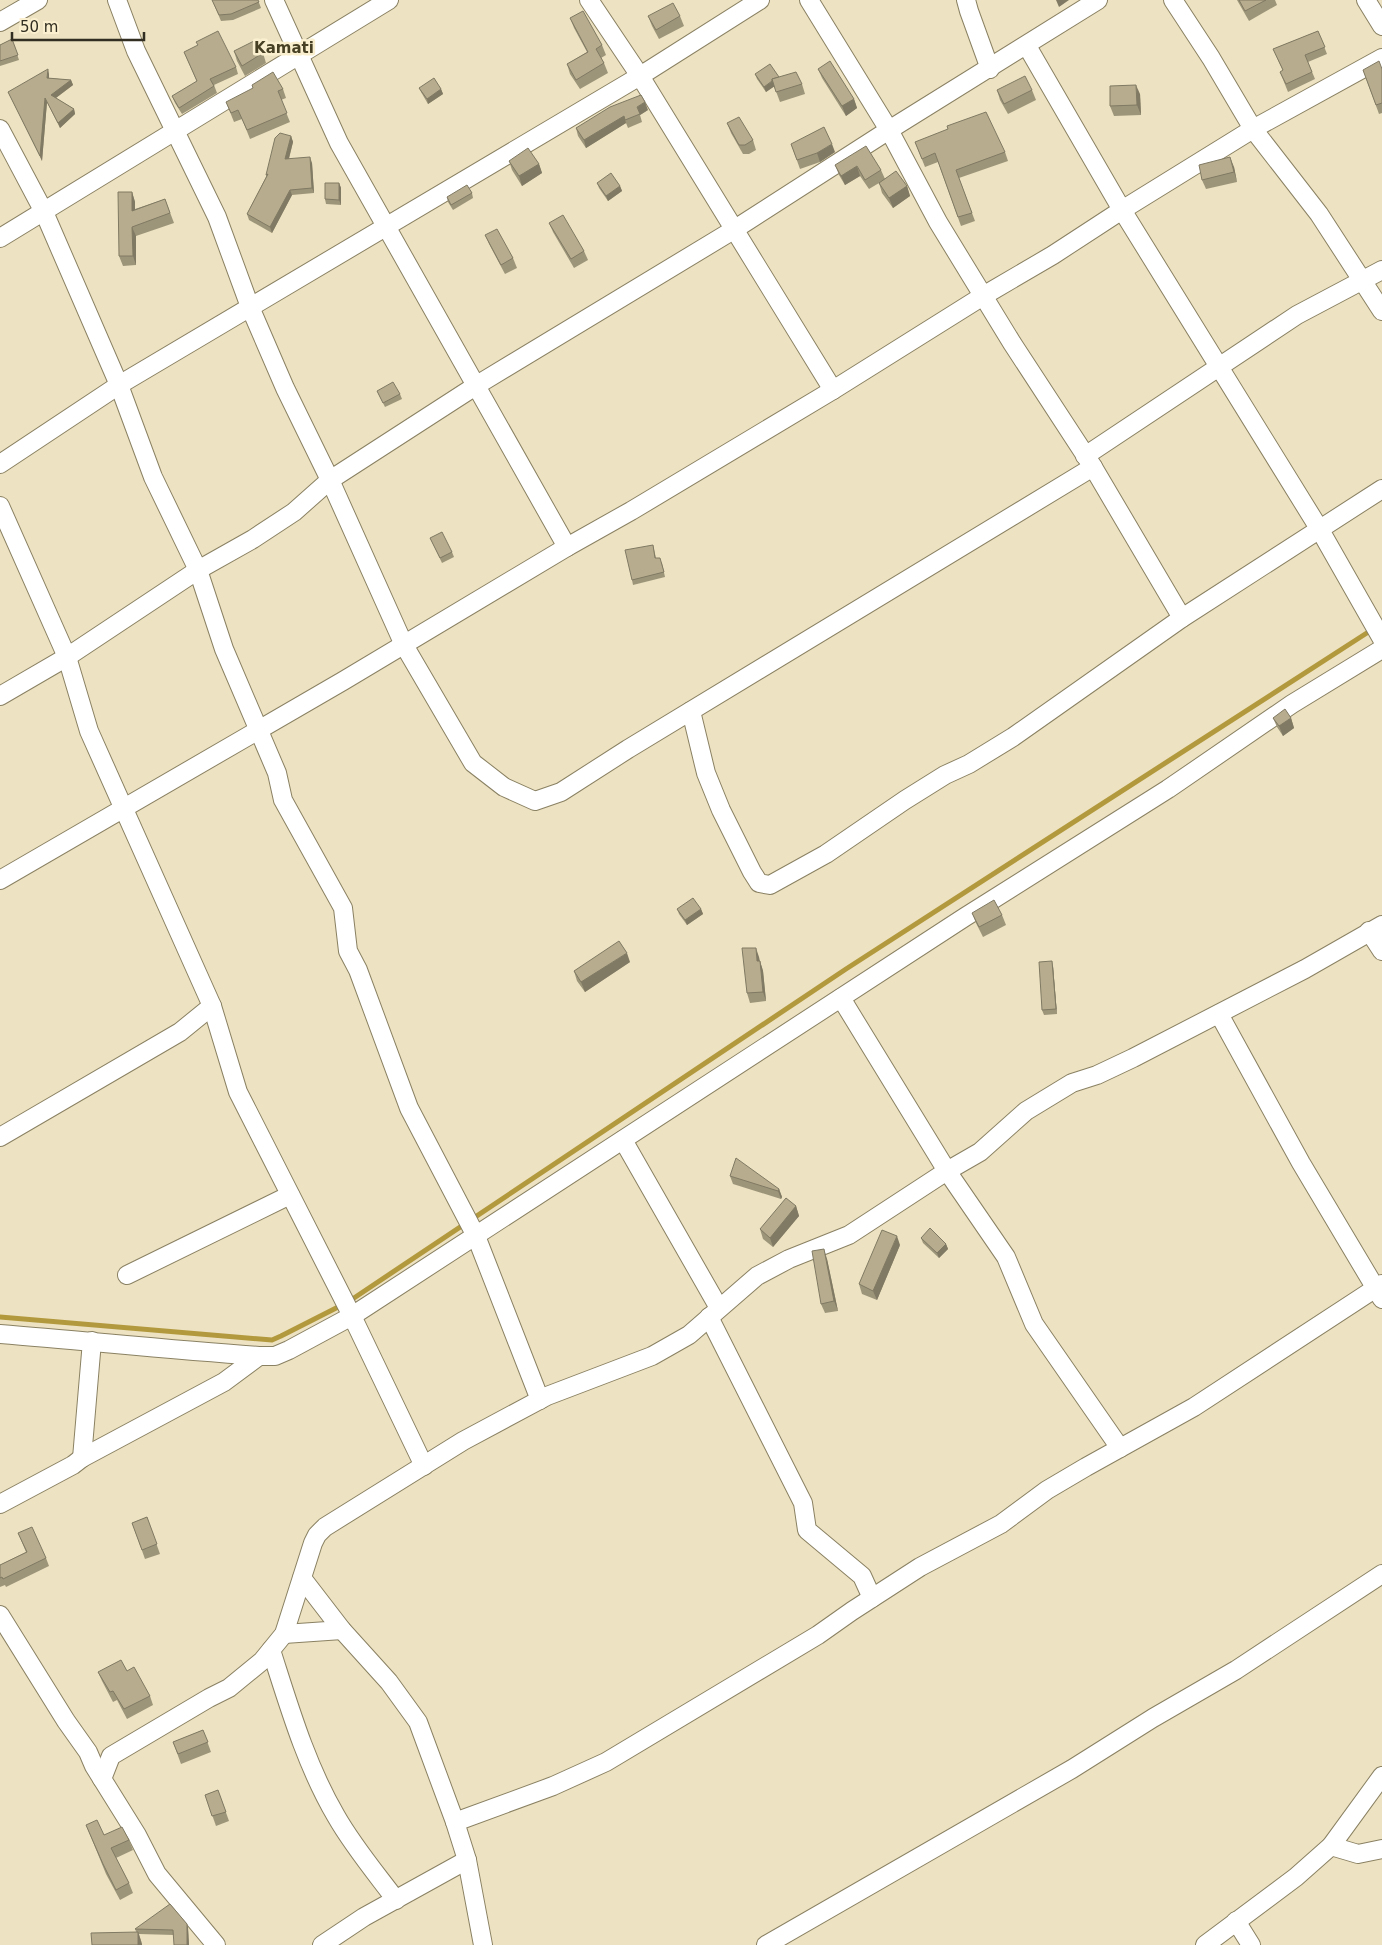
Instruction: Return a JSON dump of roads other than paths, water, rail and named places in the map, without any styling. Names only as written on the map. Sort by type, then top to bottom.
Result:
[{"type":"street","points":[[0,22],[38,0]]},
{"type":"street","points":[[117,0],[136,50],[217,217],[250,307],[285,388],[330,480],[404,645],[474,763],[504,787],[535,801],[561,792],[1089,461],[1219,366],[1297,315],[1382,270]]},
{"type":"street","points":[[274,0],[339,143],[567,547]]},
{"type":"street","points":[[0,238],[389,0]]},
{"type":"street","points":[[589,0],[640,76],[833,390]]},
{"type":"street","points":[[0,464],[119,385],[640,76],[760,0]]},
{"type":"street","points":[[809,0],[890,130],[938,222],[1089,461],[1182,618]]},
{"type":"street","points":[[966,0],[990,69]]},
{"type":"street","points":[[0,696],[67,657],[198,570],[253,539],[294,512],[330,480],[477,385],[735,229],[1098,0]]},
{"type":"street","points":[[1173,0],[1211,58],[1253,129],[1320,214],[1382,310]]},
{"type":"street","points":[[1366,0],[1382,26]]},
{"type":"street","points":[[1026,46],[1122,210],[1320,530],[1382,640]]},
{"type":"street","points":[[0,880],[631,511],[833,390],[983,296],[1053,256],[1122,210],[1253,129],[1382,58]]},
{"type":"street","points":[[0,129],[44,212],[119,385],[153,477],[198,570],[224,649],[276,773],[283,800],[343,908],[348,951],[358,970],[410,1108],[476,1236],[540,1400]]},
{"type":"street","points":[[691,711],[706,773],[721,810],[752,872],[760,883],[770,885],[826,854],[945,775],[969,764],[1013,737],[1182,618],[1382,489]]},
{"type":"street","points":[[0,506],[67,657],[90,731],[212,1006],[238,1092],[352,1316],[424,1466]]},
{"type":"street","points":[[0,1334],[118,1346],[259,1356],[275,1356],[289,1350],[352,1316],[1168,788],[1292,704],[1382,649]]},
{"type":"street","points":[[102,1779],[111,1756],[228,1688],[248,1674],[271,1650],[284,1634],[313,1543],[317,1535],[325,1527],[463,1441],[540,1400],[652,1356],[689,1335],[757,1276],[789,1259],[849,1235],[946,1171],[980,1152],[1026,1111],[1072,1083],[1119,1064],[1219,1014],[1305,969],[1376,928],[1382,951]]},
{"type":"street","points":[[841,998],[946,1171],[1006,1258],[1034,1324],[1120,1448]]},
{"type":"street","points":[[0,1137],[180,1032],[212,1006]]},
{"type":"street","points":[[455,1822],[554,1786],[606,1762],[818,1635],[920,1568],[1001,1524],[1047,1490],[1194,1407],[1380,1291],[1301,1163],[1219,1014]]},
{"type":"street","points":[[623,1140],[714,1313],[803,1503],[808,1530],[862,1576],[872,1598]]},
{"type":"street","points":[[127,1275],[290,1195]]},
{"type":"street","points":[[82,1458],[92,1342]]},
{"type":"street","points":[[0,1504],[224,1382],[259,1356]]},
{"type":"street","points":[[766,1945],[1072,1769],[1153,1718],[1236,1670],[1382,1574]]},
{"type":"street","points":[[302,1578],[342,1630],[389,1682],[418,1722],[467,1860],[483,1945]]},
{"type":"street","points":[[0,1615],[66,1721],[88,1752],[94,1766],[138,1835],[157,1874],[216,1945]]},
{"type":"street","points":[[284,1634],[342,1630]]},
{"type":"street","points":[[271,1650],[310,1765],[336,1816],[360,1853],[396,1900]]},
{"type":"street","points":[[88,1752],[111,1756]]},
{"type":"street","points":[[1206,1945],[1296,1878],[1330,1846],[1382,1776]]},
{"type":"street","points":[[1330,1846],[1358,1854],[1382,1849]]},
{"type":"street","points":[[322,1945],[364,1917],[467,1860]]},
{"type":"street","points":[[1236,1921],[1251,1945]]},
{"type":"waterway","points":[[0,1317],[272,1340],[281,1336],[348,1302],[846,969],[1373,629]]},
{"type":"district","name":"Kamati","points":[[284,48]]}]
